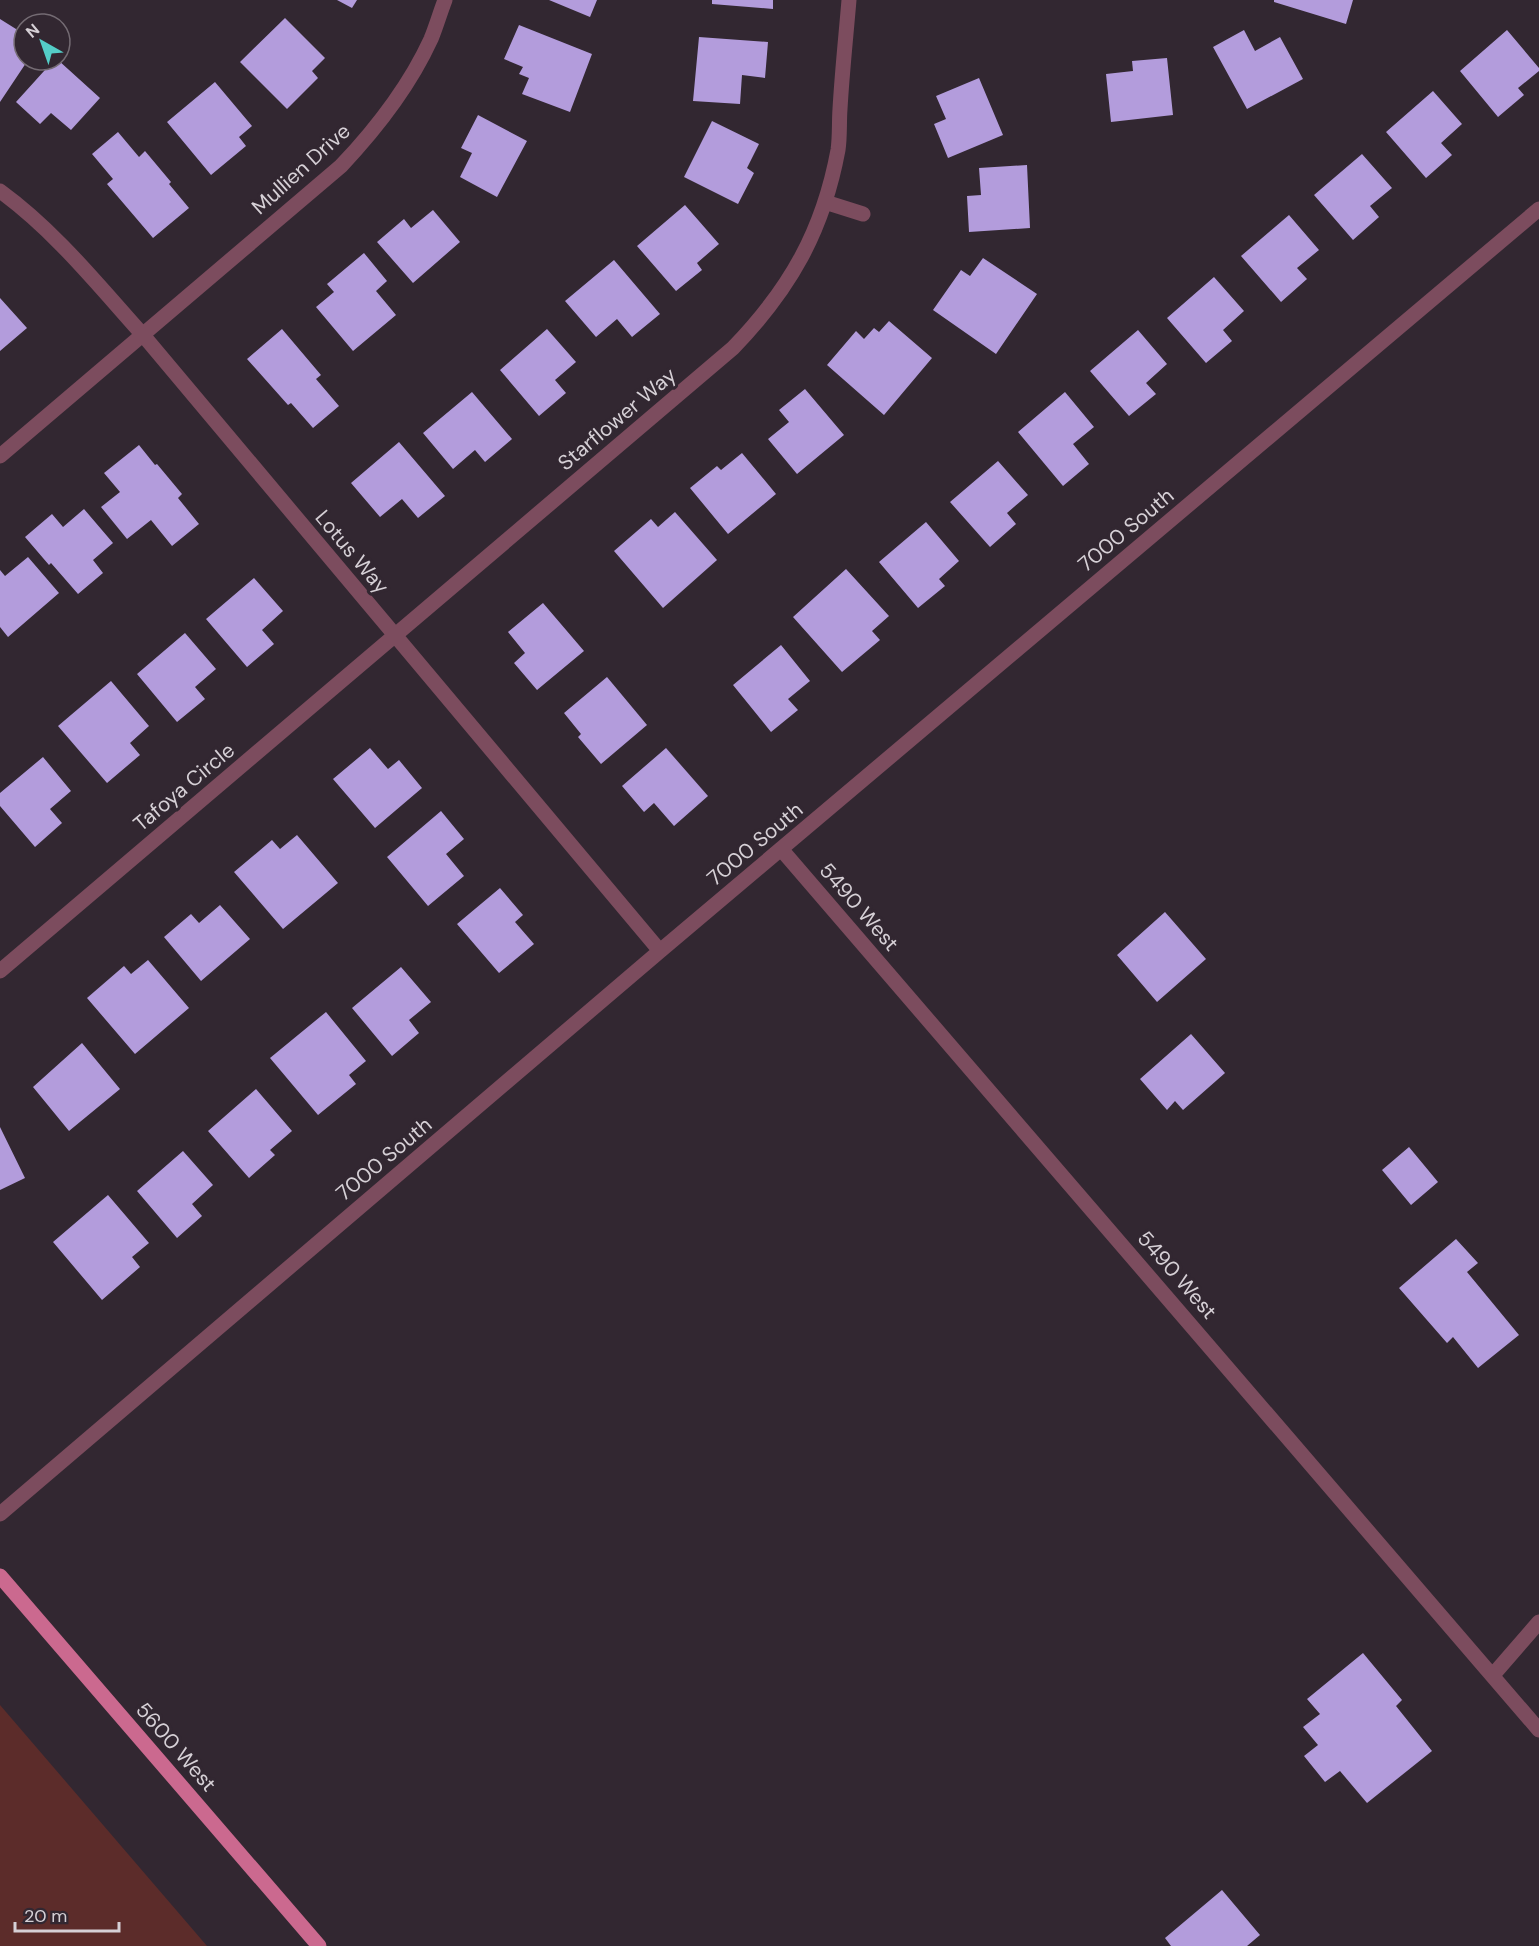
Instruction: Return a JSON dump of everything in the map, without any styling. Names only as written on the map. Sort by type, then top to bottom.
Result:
[{"type":"main road","name":"5600 West","points":[[0,1576],[320,1946]]},
{"type":"street","name":"Mullien Drive","points":[[0,456],[341,166],[368,137],[414,73],[431,38],[445,0]]},
{"type":"street","name":"Starflower Way","points":[[395,635],[733,348],[760,321],[783,290],[803,257],[819,222],[831,185],[838,147],[849,0]]},
{"type":"street","name":"Lotus Way","points":[[0,191],[13,200],[67,250],[143,335],[660,951]]},
{"type":"street","points":[[825,202],[863,214]]},
{"type":"street","name":"7000 South","points":[[0,1514],[660,951],[1539,209]]},
{"type":"street","name":"Tafoya Circle","points":[[0,971],[395,635]]},
{"type":"street","name":"5490 West","points":[[781,849],[1539,1730]]},
{"type":"street","points":[[1493,1675],[1539,1622]]},
{"type":"shaded area","points":[[0,1705],[207,1946],[0,1946]]},
{"type":"building","points":[[337,0],[357,0],[352,8]]},
{"type":"building","points":[[549,0],[597,0],[590,17]]},
{"type":"building","points":[[712,0],[773,0],[773,9],[712,4]]},
{"type":"building","points":[[1274,0],[1353,0],[1346,24],[1274,2]]},
{"type":"building","points":[[285,18],[325,58],[312,71],[318,78],[287,109],[240,62]]},
{"type":"building","points":[[0,19],[12,26],[12,72],[20,72],[0,102]]},
{"type":"building","points":[[519,25],[592,54],[570,112],[522,94],[529,78],[519,74],[523,67],[504,59]]},
{"type":"building","points":[[1244,30],[1255,51],[1280,37],[1303,79],[1247,109],[1213,47]]},
{"type":"building","points":[[1507,30],[1539,68],[1539,71],[1518,88],[1524,95],[1498,117],[1460,71]]},
{"type":"building","points":[[699,37],[768,42],[765,78],[742,75],[740,104],[693,101]]},
{"type":"building","points":[[1167,58],[1173,115],[1111,122],[1106,74],[1133,71],[1132,61]]},
{"type":"building","points":[[43,72],[71,72],[100,98],[71,130],[51,113],[40,124],[16,102]]},
{"type":"building","points":[[979,78],[1003,135],[948,158],[934,124],[946,119],[936,96]]},
{"type":"building","points":[[215,82],[252,126],[239,137],[246,146],[211,175],[167,122]]},
{"type":"building","points":[[1433,91],[1462,124],[1441,143],[1452,155],[1426,178],[1386,132]]},
{"type":"building","points":[[478,115],[527,141],[497,197],[460,177],[472,153],[461,148]]},
{"type":"building","points":[[712,121],[759,144],[747,168],[754,173],[738,204],[684,177]]},
{"type":"building","points":[[118,132],[139,157],[145,151],[189,208],[153,238],[107,184],[113,179],[92,154]]},
{"type":"building","points":[[1362,154],[1392,188],[1370,206],[1379,217],[1353,240],[1314,195]]},
{"type":"building","points":[[1027,165],[1030,228],[969,232],[967,196],[981,195],[979,168]]},
{"type":"building","points":[[685,205],[719,244],[697,263],[702,270],[676,291],[637,246]]},
{"type":"building","points":[[433,210],[460,242],[413,283],[377,242],[404,219],[411,228]]},
{"type":"building","points":[[1289,215],[1319,250],[1297,268],[1307,279],[1281,302],[1241,256]]},
{"type":"building","points":[[364,253],[387,281],[376,291],[396,315],[353,351],[316,307],[334,292],[327,284]]},
{"type":"building","points":[[983,258],[1037,294],[996,354],[933,310],[961,270],[970,276]]},
{"type":"building","points":[[614,260],[660,314],[632,337],[617,319],[596,337],[565,301]]},
{"type":"building","points":[[1214,277],[1244,311],[1223,330],[1232,341],[1206,363],[1167,318]]},
{"type":"building","points":[[0,298],[27,328],[0,351]]},
{"type":"building","points":[[889,321],[932,358],[884,415],[827,365],[856,331],[864,339],[874,328],[879,332]]},
{"type":"building","points":[[282,329],[321,375],[316,379],[339,406],[313,428],[291,403],[288,405],[247,359]]},
{"type":"building","points":[[547,329],[576,362],[555,380],[566,393],[539,416],[500,370]]},
{"type":"building","points":[[1138,330],[1167,364],[1146,383],[1156,394],[1129,416],[1090,371]]},
{"type":"building","points":[[805,389],[844,435],[797,474],[768,439],[789,422],[779,410]]},
{"type":"building","points":[[472,392],[512,439],[485,462],[475,450],[453,469],[423,433]]},
{"type":"building","points":[[1065,392],[1094,427],[1073,444],[1089,464],[1063,486],[1018,432]]},
{"type":"building","points":[[399,442],[445,496],[418,518],[402,499],[380,517],[351,483]]},
{"type":"building","points":[[139,445],[182,494],[178,498],[199,524],[172,546],[151,520],[127,539],[101,507],[120,492],[104,473]]},
{"type":"building","points":[[742,453],[776,494],[728,534],[690,488],[717,466],[721,470]]},
{"type":"building","points":[[998,461],[1028,495],[1007,513],[1016,524],[990,547],[950,502]]},
{"type":"building","points":[[84,509],[113,543],[93,560],[103,573],[78,594],[25,537],[52,514],[63,527]]},
{"type":"building","points":[[675,512],[717,560],[663,608],[614,551],[651,519],[658,527]]},
{"type":"building","points":[[926,522],[959,561],[939,579],[945,586],[918,608],[879,562]]},
{"type":"building","points":[[28,557],[59,593],[8,637],[0,627],[0,570],[5,576]]},
{"type":"building","points":[[846,569],[889,616],[872,631],[880,640],[842,672],[793,617]]},
{"type":"building","points":[[254,578],[283,611],[262,630],[274,644],[247,667],[206,619]]},
{"type":"building","points":[[543,603],[584,651],[537,690],[514,663],[525,653],[508,632]]},
{"type":"building","points":[[185,633],[216,669],[195,687],[205,699],[177,722],[137,674]]},
{"type":"building","points":[[781,645],[810,681],[788,699],[798,710],[771,732],[733,685]]},
{"type":"building","points":[[607,677],[647,725],[601,764],[578,737],[581,734],[564,713]]},
{"type":"building","points":[[111,681],[149,726],[130,743],[140,755],[107,783],[58,726]]},
{"type":"building","points":[[370,748],[388,769],[399,760],[422,788],[375,828],[333,779]]},
{"type":"building","points":[[666,748],[708,796],[674,826],[654,803],[644,812],[622,786]]},
{"type":"building","points":[[43,757],[71,791],[50,809],[62,823],[35,847],[0,806],[0,793]]},
{"type":"building","points":[[441,811],[464,839],[446,854],[464,876],[428,906],[387,857]]},
{"type":"building","points":[[297,835],[338,883],[283,929],[234,872],[272,840],[280,849]]},
{"type":"building","points":[[500,888],[523,915],[515,922],[534,944],[499,973],[457,924]]},
{"type":"building","points":[[220,905],[250,939],[201,981],[164,937],[191,914],[199,923]]},
{"type":"building","points":[[1165,912],[1206,959],[1157,1002],[1117,955]]},
{"type":"building","points":[[148,960],[189,1008],[135,1054],[87,998],[124,966],[131,974]]},
{"type":"building","points":[[401,967],[431,1002],[409,1020],[419,1033],[392,1056],[352,1008]]},
{"type":"building","points":[[326,1012],[366,1061],[349,1075],[356,1084],[318,1115],[270,1058]]},
{"type":"building","points":[[1191,1034],[1225,1073],[1183,1110],[1175,1101],[1167,1110],[1140,1079]]},
{"type":"building","points":[[82,1043],[120,1089],[69,1131],[33,1087]]},
{"type":"building","points":[[256,1089],[292,1131],[270,1150],[275,1155],[249,1178],[208,1131]]},
{"type":"building","points":[[0,1127],[25,1178],[0,1190]]},
{"type":"building","points":[[1409,1147],[1438,1182],[1411,1205],[1382,1170]]},
{"type":"building","points":[[183,1151],[213,1185],[192,1204],[202,1216],[177,1238],[137,1191]]},
{"type":"building","points":[[108,1195],[149,1243],[132,1257],[140,1267],[102,1300],[53,1242]]},
{"type":"building","points":[[1456,1239],[1478,1263],[1467,1272],[1519,1335],[1478,1368],[1453,1337],[1447,1343],[1399,1288]]},
{"type":"building","points":[[1363,1653],[1402,1700],[1396,1706],[1432,1751],[1367,1803],[1340,1771],[1325,1782],[1304,1756],[1318,1745],[1303,1727],[1320,1714],[1307,1699]]},
{"type":"building","points":[[1222,1890],[1260,1935],[1247,1946],[1171,1946],[1165,1938]]}]
